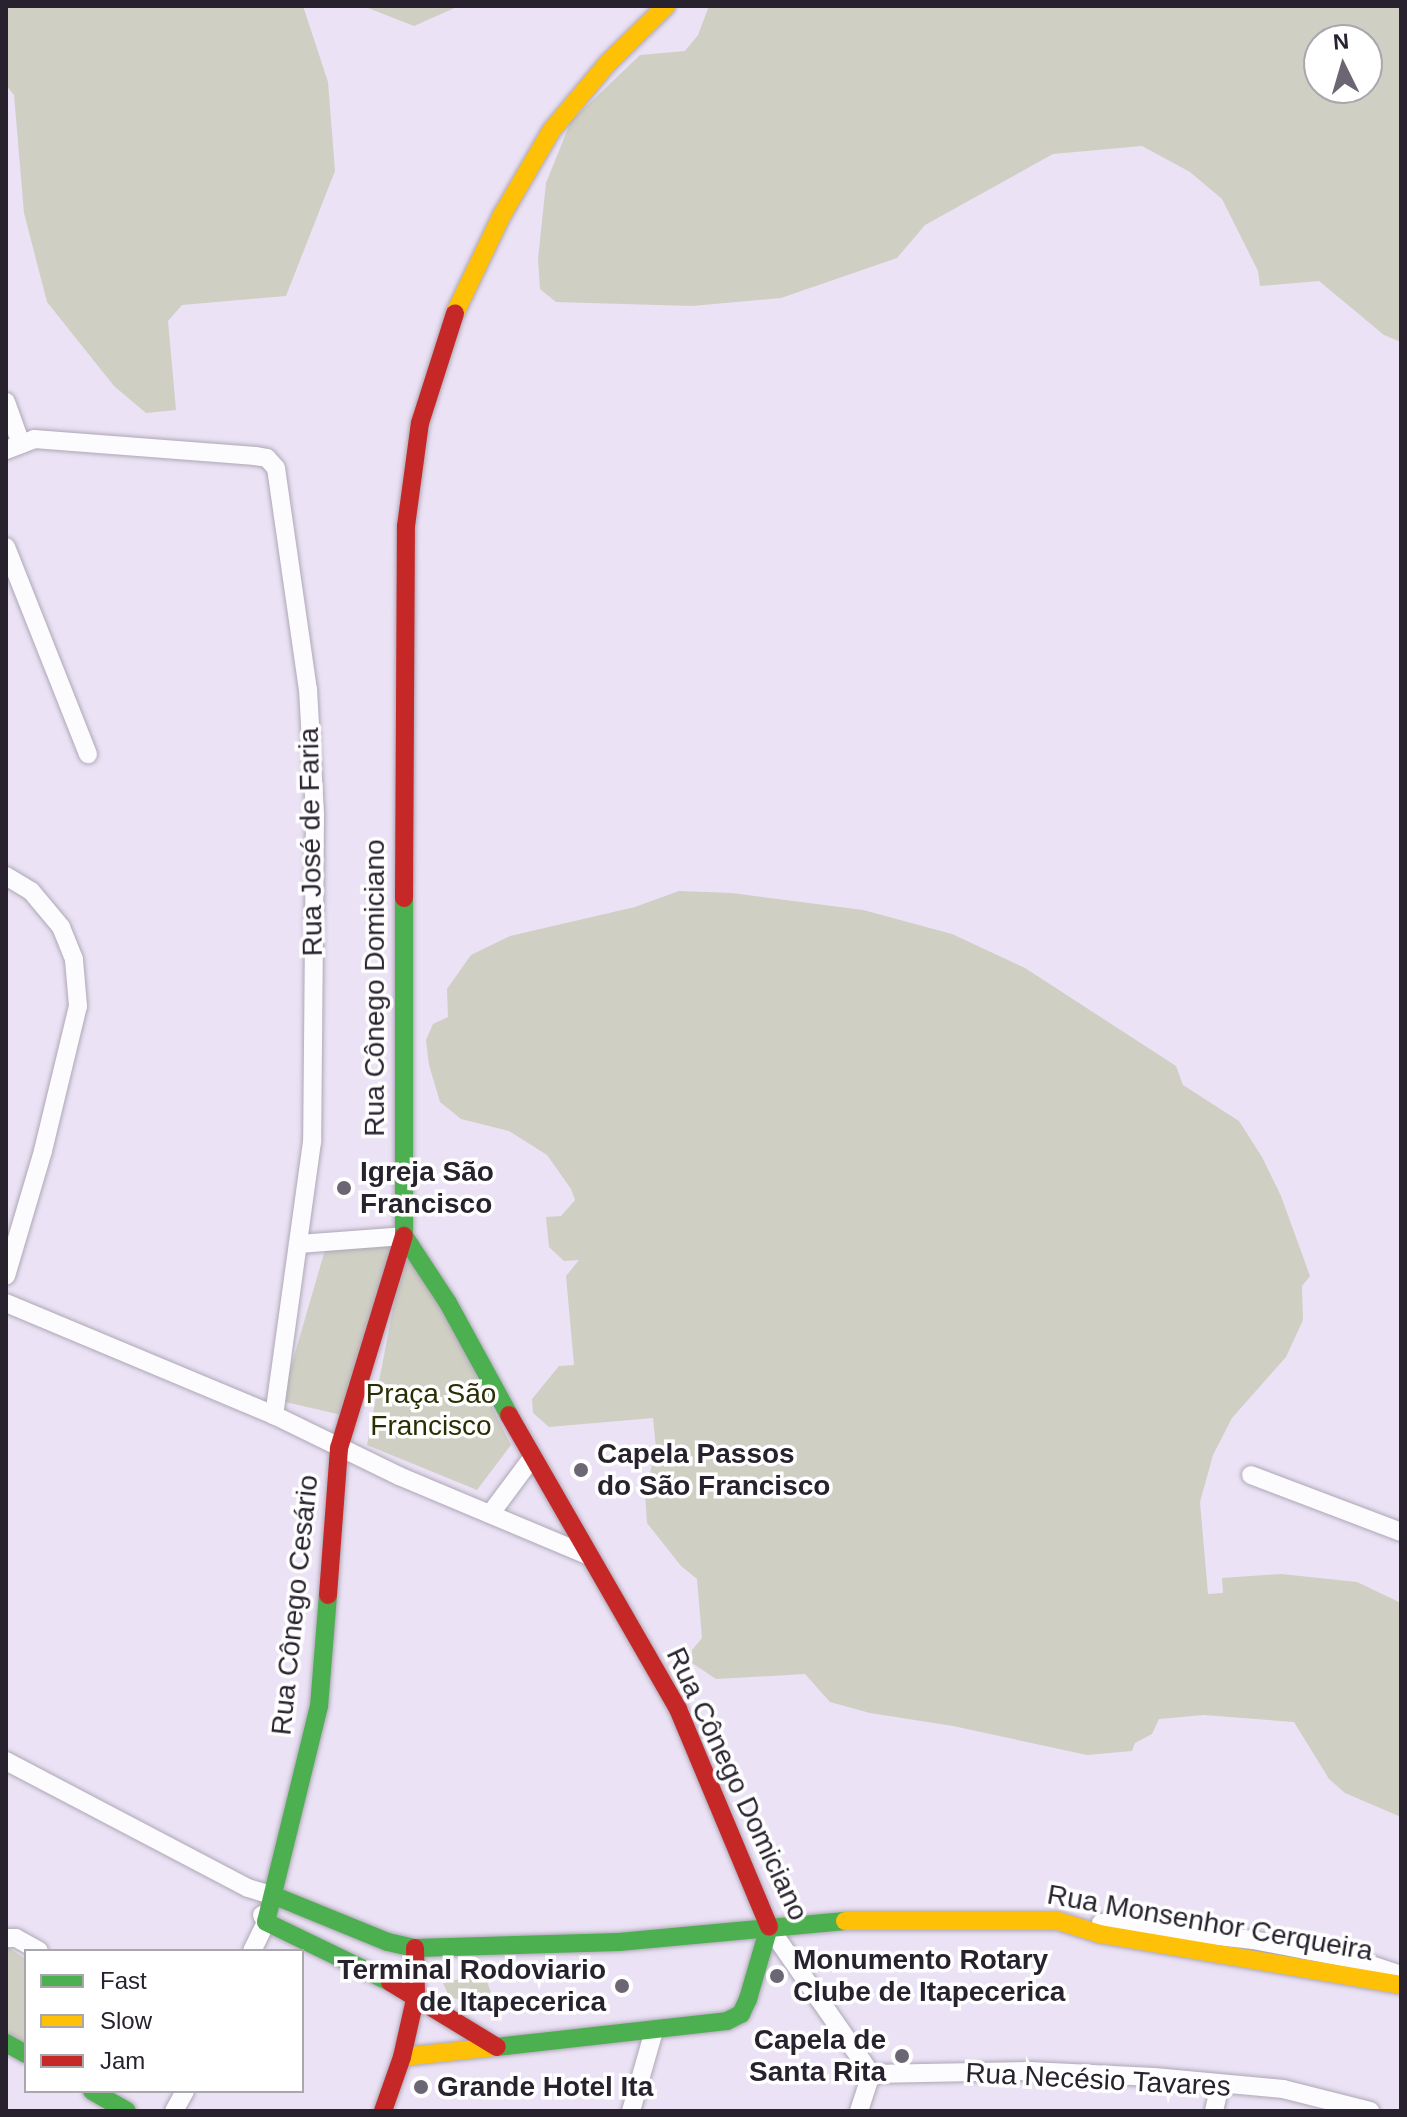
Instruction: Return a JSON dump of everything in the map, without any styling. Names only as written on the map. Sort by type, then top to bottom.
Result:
[{"type":"main road","name":"Rua Cônego Domiciano","points":[[666,6],[607,64],[551,131],[458,305],[420,423],[406,526],[404,1236],[448,1303],[532,1458],[593,1557],[678,1709],[769,1927]]},
{"type":"main road","name":"Rua Cônego Cesário","points":[[266,1922],[275,1896],[319,1706],[339,1448],[404,1236]]},
{"type":"main road","name":"Rua Monsenhor Cerqueira","points":[[275,1896],[388,1942],[415,1948],[619,1942],[863,1919],[1058,1921],[1100,1934],[1401,1985]]},
{"type":"main road","points":[[266,1922],[416,1995],[496,2047]]},
{"type":"main road","points":[[402,2057],[727,2021],[741,2014],[769,1927]]},
{"type":"main road","points":[[383,2111],[402,2057],[416,1995],[415,1948]]},
{"type":"main road","points":[[6,2043],[24,2053]]},
{"type":"main road","points":[[96,2093],[127,2111]]},
{"type":"street","points":[[6,402],[13,447]]},
{"type":"street","name":"Rua José de Faria","points":[[13,447],[34,439],[255,456],[267,458],[276,468],[308,689],[315,815],[312,1142],[298,1244]]},
{"type":"street","points":[[6,547],[88,754]]},
{"type":"street","points":[[6,876],[31,891],[61,927],[74,960],[78,1006],[43,1151],[6,1276]]},
{"type":"street","points":[[274,1415],[298,1244],[404,1236]]},
{"type":"street","points":[[6,1303],[274,1415],[339,1448],[593,1557]]},
{"type":"street","points":[[491,1513],[532,1458]]},
{"type":"street","points":[[1251,1475],[1401,1532]]},
{"type":"street","points":[[6,1761],[248,1888],[275,1896]]},
{"type":"street","points":[[248,1888],[266,1922]]},
{"type":"street","points":[[1058,1921],[1122,1924],[1253,1940],[1353,1959],[1401,1975]]},
{"type":"street","name":"Rua Cônego Cesário","points":[[253,1949],[266,1922]]},
{"type":"street","name":"Rua Cônego Domiciano","points":[[769,1927],[871,2074]]},
{"type":"street","points":[[6,1938],[16,1938],[35,1949]]},
{"type":"street","points":[[631,2111],[654,2031]]},
{"type":"street","name":"Rua Necésio Tavares","points":[[871,2074],[1030,2071],[1154,2077],[1283,2089],[1370,2111]]},
{"type":"street","points":[[859,2111],[871,2074]]},
{"type":"street","points":[[1214,2111],[1220,2085]]},
{"type":"street","points":[[174,2111],[184,2093]]},
{"type":"green space","points":[[6,6],[303,6],[328,82],[335,171],[286,296],[182,305],[168,321],[176,410],[146,413],[114,386],[47,302],[24,213],[14,95],[6,85]]},
{"type":"green space","points":[[363,6],[459,6],[414,26]]},
{"type":"green space","points":[[709,6],[1401,6],[1401,342],[1384,335],[1319,281],[1260,286],[1258,271],[1222,199],[1190,172],[1142,146],[1053,154],[925,225],[897,258],[781,298],[692,306],[556,302],[540,289],[538,259],[546,183],[571,121],[640,55],[685,51],[698,35]]},
{"type":"green space","points":[[679,891],[732,893],[863,910],[952,934],[1025,968],[1176,1066],[1183,1085],[1239,1121],[1262,1157],[1281,1196],[1310,1276],[1302,1286],[1303,1320],[1286,1357],[1232,1418],[1213,1455],[1200,1502],[1208,1594],[1223,1593],[1222,1578],[1281,1574],[1357,1582],[1401,1603],[1401,1817],[1345,1793],[1329,1779],[1294,1722],[1204,1715],[1159,1719],[1152,1734],[1135,1743],[1132,1751],[1087,1755],[953,1726],[870,1713],[830,1702],[805,1674],[716,1679],[692,1663],[692,1650],[702,1638],[697,1579],[681,1566],[647,1523],[645,1494],[656,1448],[653,1418],[549,1427],[533,1413],[532,1399],[559,1366],[574,1365],[566,1276],[579,1260],[564,1261],[549,1247],[546,1217],[561,1216],[575,1200],[571,1189],[547,1155],[509,1131],[461,1119],[440,1102],[429,1065],[426,1040],[433,1024],[448,1017],[447,989],[471,955],[510,936],[635,907]]},
{"type":"green space","points":[[397,1244],[346,1416],[281,1401],[325,1250]]},
{"type":"green space","name":"Praça São Francisco","points":[[403,1255],[423,1270],[511,1445],[477,1490],[367,1445]]},
{"type":"green space","points":[[7,1947],[24,1958],[24,2043],[6,2033]]},
{"type":"green space","points":[[484,1973],[493,1998],[475,2006],[449,1996],[443,1983]]},
{"type":"traffic: fast","points":[[404,898],[404,1236],[448,1303],[509,1415]]},
{"type":"traffic: fast","points":[[328,1595],[319,1706],[266,1922],[390,1982]]},
{"type":"traffic: fast","points":[[275,1896],[388,1942],[415,1948],[619,1942],[845,1921]]},
{"type":"traffic: fast","points":[[496,2047],[727,2021],[741,2014],[748,1999],[769,1927]]},
{"type":"traffic: fast","points":[[6,2043],[24,2053]]},
{"type":"traffic: fast","points":[[96,2093],[127,2111]]},
{"type":"traffic: slow","points":[[455,313],[502,215],[551,131],[607,64],[666,6]]},
{"type":"traffic: slow","points":[[845,1921],[1058,1921],[1100,1934],[1401,1985]]},
{"type":"traffic: slow","points":[[402,2057],[496,2047]]},
{"type":"traffic: jam","points":[[404,898],[406,526],[420,423],[455,313]]},
{"type":"traffic: jam","points":[[328,1595],[339,1448],[404,1236]]},
{"type":"traffic: jam","points":[[509,1415],[678,1709],[769,1927]]},
{"type":"traffic: jam","points":[[383,2111],[402,2057],[416,1995],[415,1948]]},
{"type":"traffic: jam","points":[[390,1982],[497,2047]]},
{"type":"place","name":"Igreja São Francisco","points":[[344,1188]]},
{"type":"place","name":"Capela Passos do São Francisco","points":[[581,1470]]},
{"type":"place","name":"Monumento Rotary Clube de Itapecerica","points":[[777,1976]]},
{"type":"place","name":"Terminal Rodoviario de Itapecerica","points":[[622,1986]]},
{"type":"place","name":"Capela de Santa Rita","points":[[902,2056]]},
{"type":"place","name":"Grande Hotel Ita","points":[[421,2087]]}]
